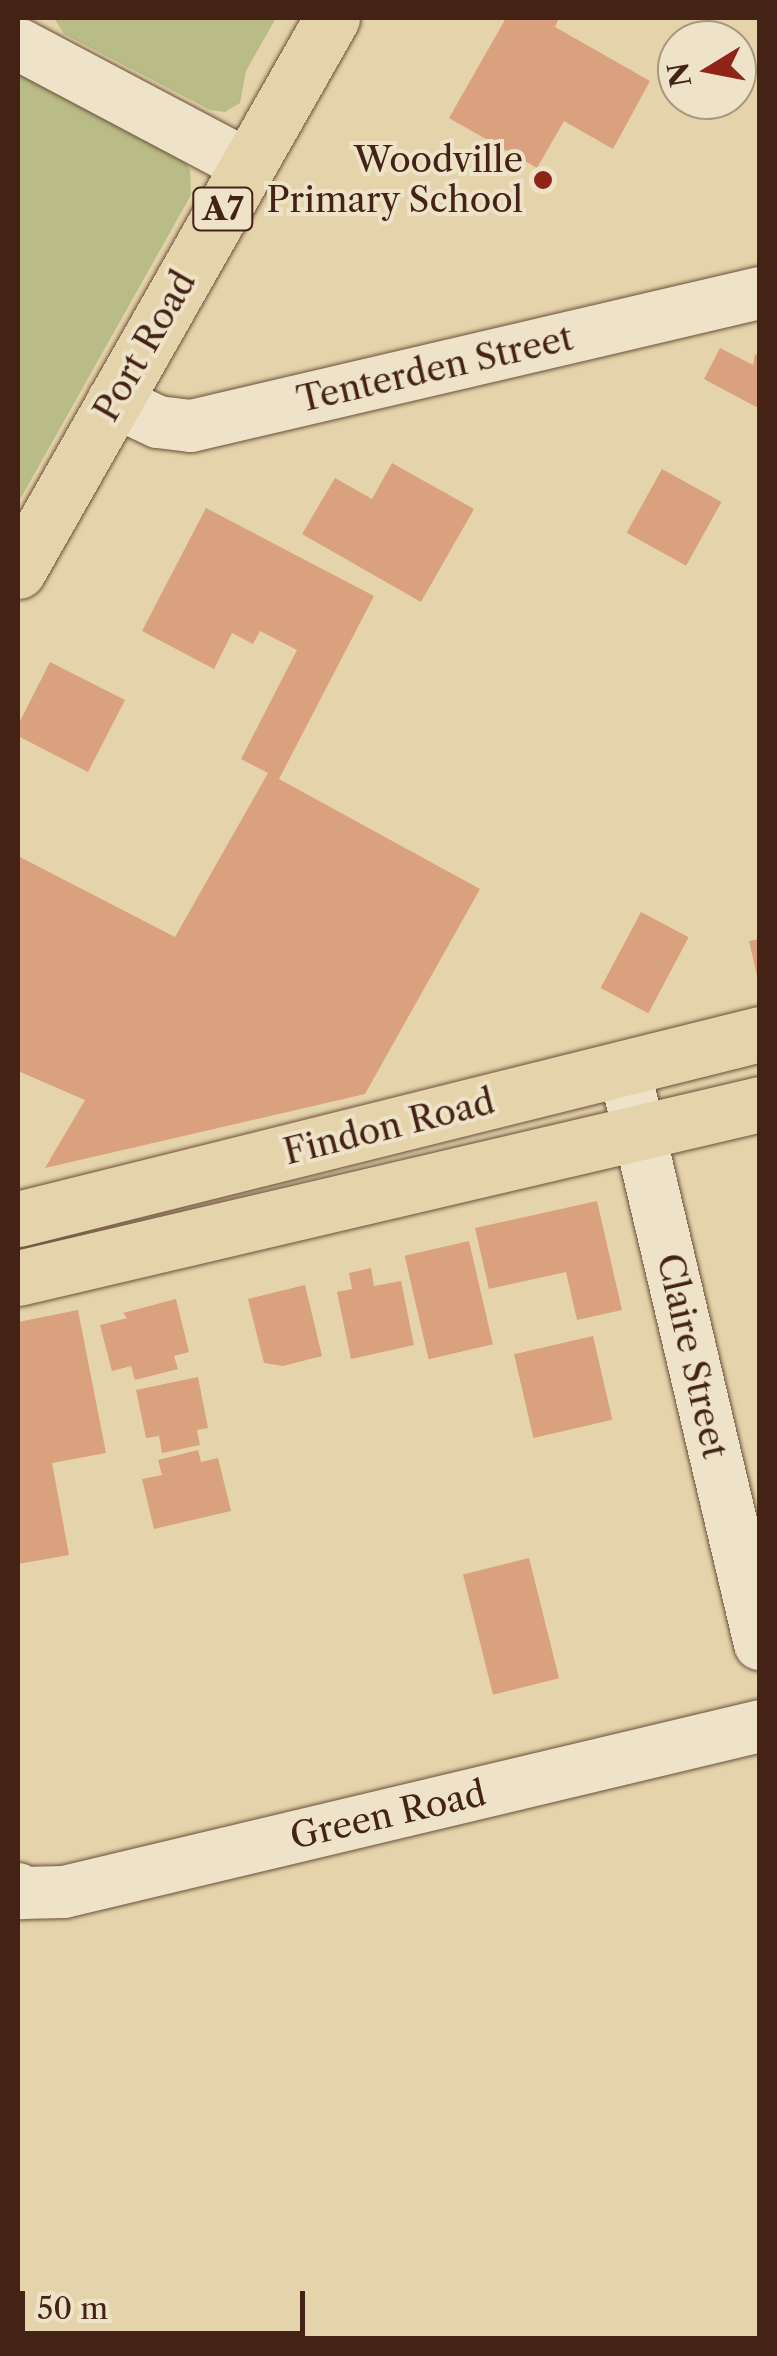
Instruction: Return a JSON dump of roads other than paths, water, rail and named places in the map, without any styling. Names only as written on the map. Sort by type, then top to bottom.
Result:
[{"type":"main road","name":"Port Road","points":[[18,571],[332,18]]},
{"type":"main road","name":"Findon Road","points":[[18,1219],[760,1034]]},
{"type":"main road","name":"Findon Road","points":[[18,1278],[760,1104]]},
{"type":"street","points":[[18,44],[248,166]]},
{"type":"street","name":"Tenterden Street","points":[[113,401],[158,422],[190,426],[760,293]]},
{"type":"street","name":"Claire Street","points":[[624,1068],[760,1644]]},
{"type":"street","name":"Green Road","points":[[19,1895],[64,1892],[760,1726]]},
{"type":"place","name":"Woodville Primary School","points":[[543,180]]}]
